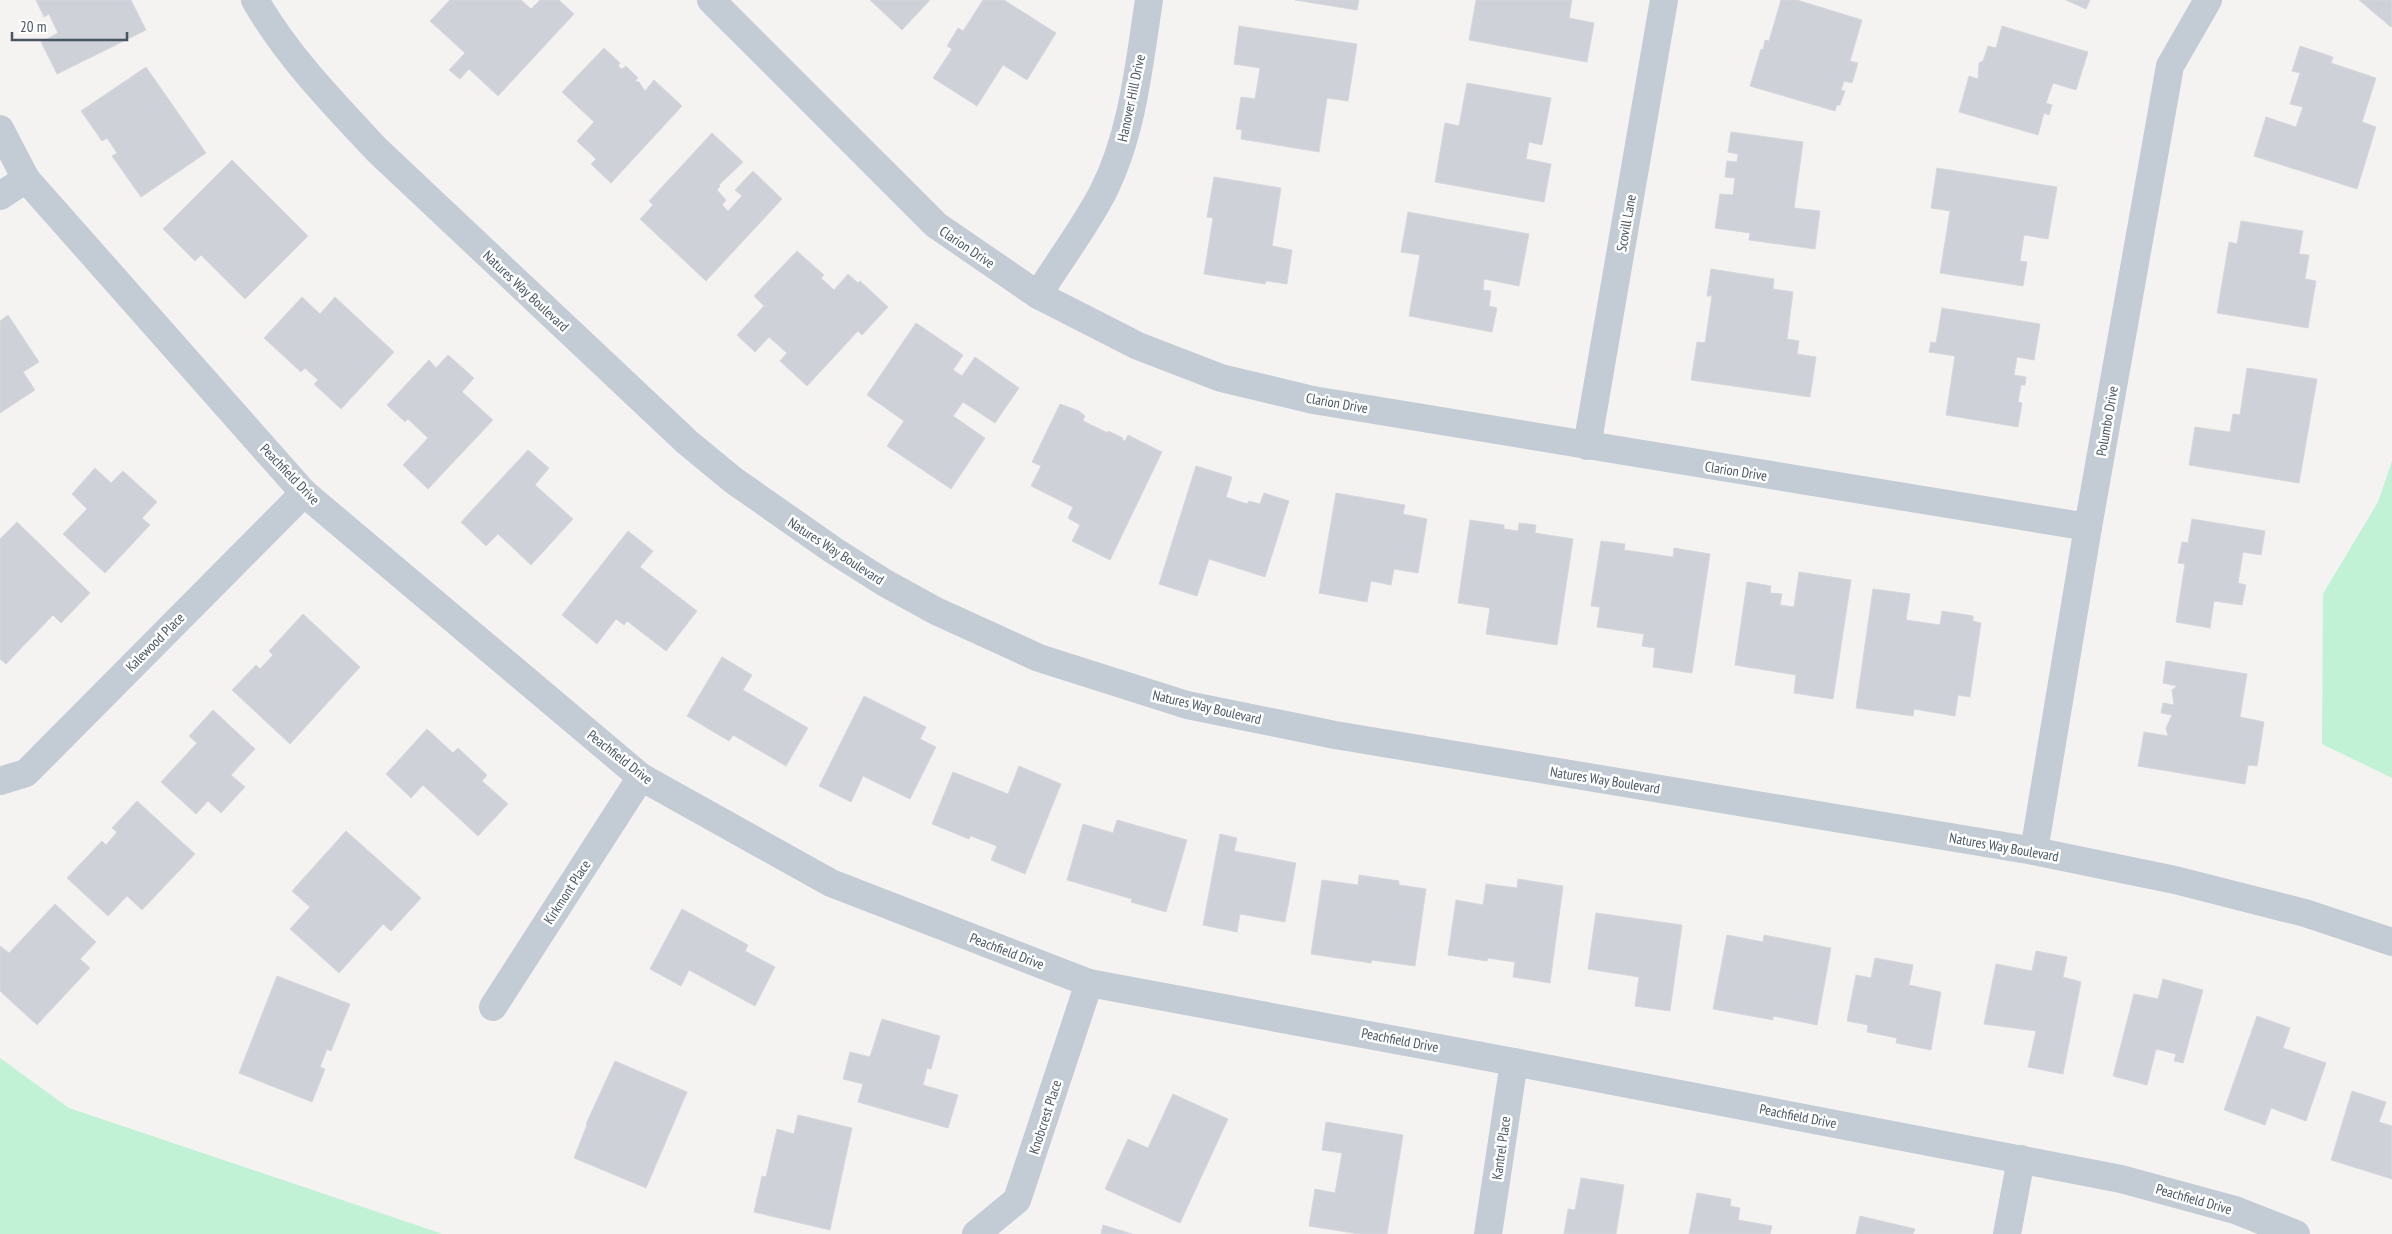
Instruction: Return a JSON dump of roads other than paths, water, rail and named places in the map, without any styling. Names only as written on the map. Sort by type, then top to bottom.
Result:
[{"type":"street","name":"Natures Way Boulevard","points":[[255,0],[290,52],[332,102],[377,150],[687,442],[782,516],[885,583],[936,611],[1039,658],[1187,705],[1335,735],[2034,851],[2175,880],[2306,914],[2392,942]]},
{"type":"street","name":"Clarion Drive","points":[[711,0],[936,225],[1038,295],[1138,346],[1221,378],[1313,400],[2088,528]]},
{"type":"street","name":"Hanover Hill Drive","points":[[1038,295],[1103,192],[1123,141],[1150,0]]},
{"type":"street","name":"Scovill Lane","points":[[1587,446],[1664,0]]},
{"type":"street","name":"Polumbo Drive","points":[[2034,851],[2088,528],[2170,66],[2208,0]]},
{"type":"street","name":"Peachfield Drive","points":[[0,129],[26,179],[304,493],[641,777],[831,883],[1089,983],[1514,1062],[2121,1179],[2235,1210],[2296,1234]]},
{"type":"street","points":[[0,196],[26,179]]},
{"type":"street","name":"Kalewood Place","points":[[0,781],[26,773],[304,493]]},
{"type":"street","name":"Kirkmont Place","points":[[493,1007],[641,777]]},
{"type":"street","name":"Knobcrest Place","points":[[976,1234],[1018,1200],[1089,983]]},
{"type":"street","name":"Kantrel Place","points":[[1488,1234],[1514,1062]]},
{"type":"street","points":[[2007,1234],[2021,1159]]}]
